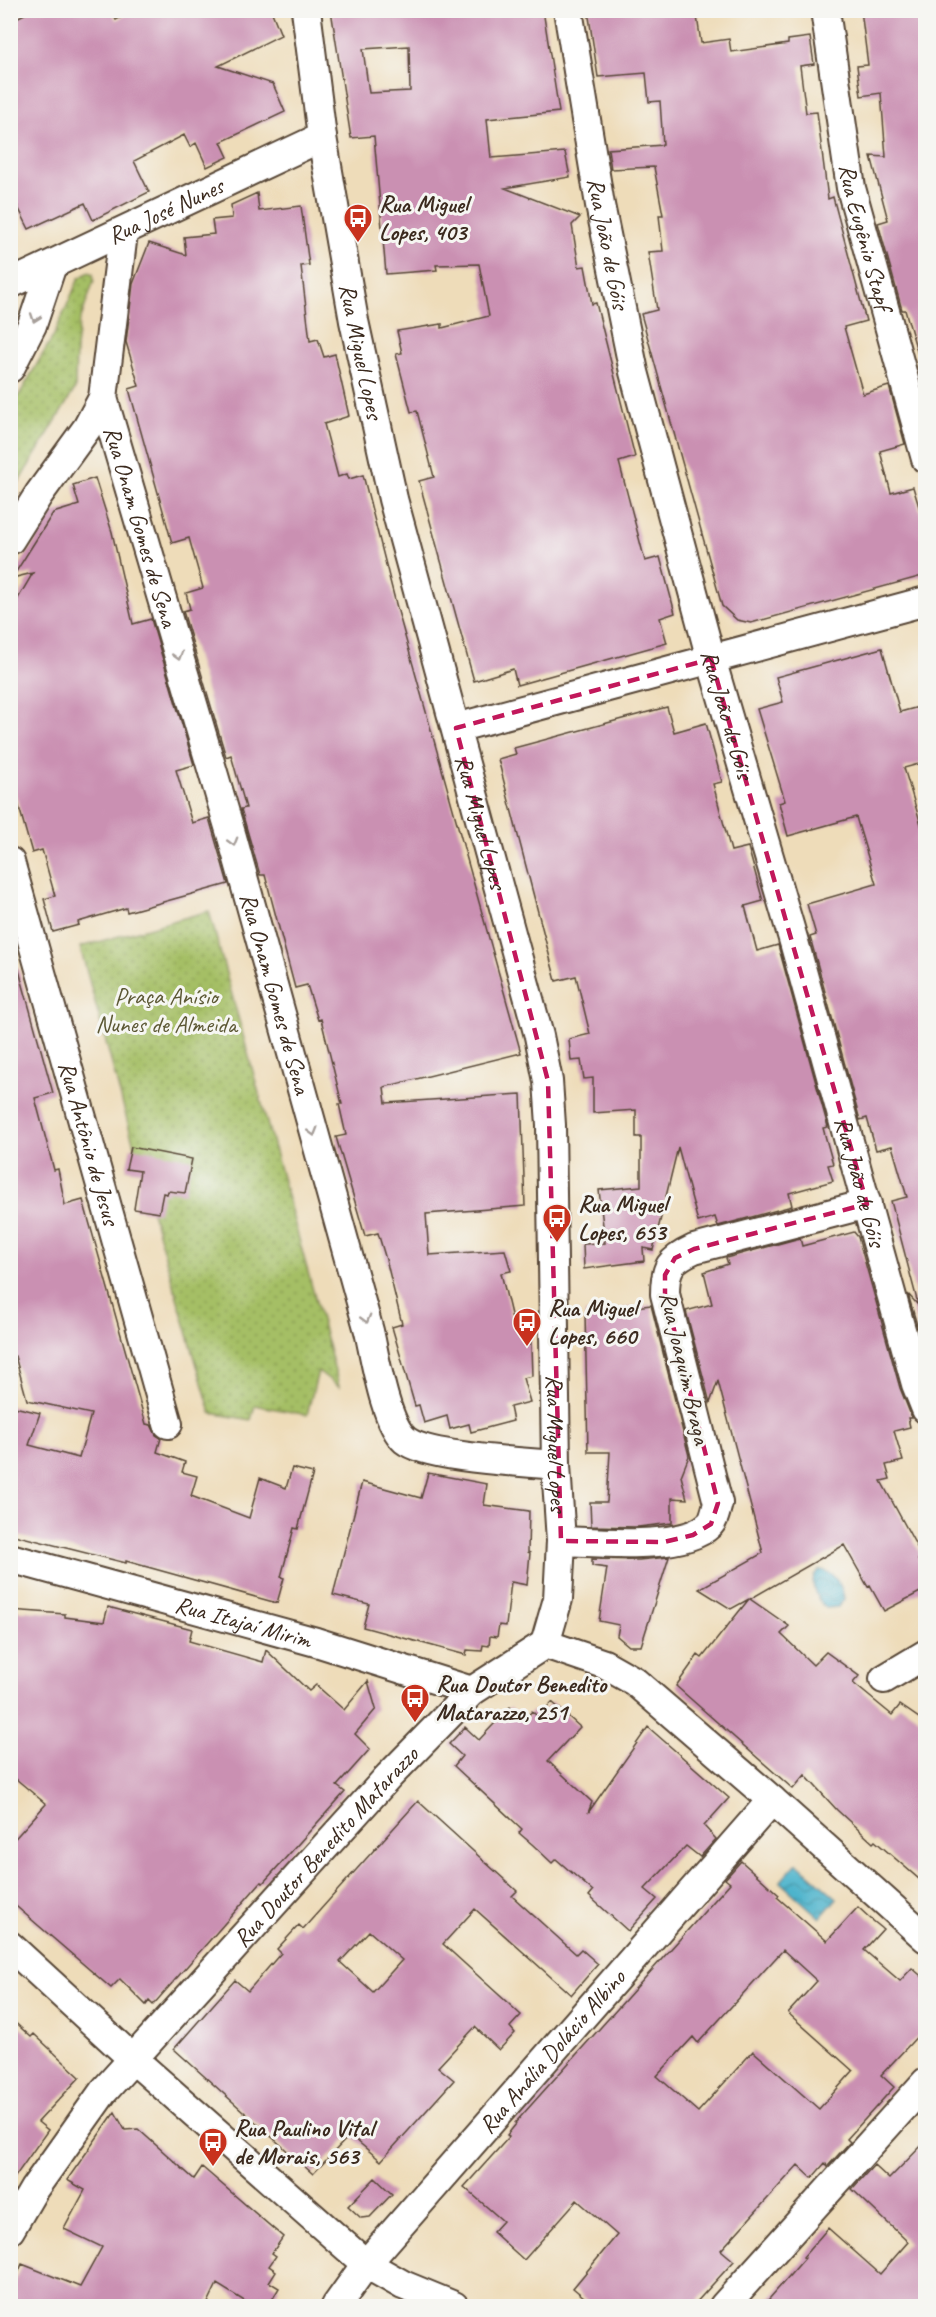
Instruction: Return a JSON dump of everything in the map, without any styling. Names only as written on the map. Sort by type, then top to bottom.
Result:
[{"type":"street","name":"Rua Miguel Lopes","points":[[306,10],[322,137],[354,321],[393,499],[539,1036],[548,1082],[551,1125],[556,1465],[561,1541],[558,1599],[545,1644]]},
{"type":"street","name":"Rua João de Góis","points":[[568,10],[600,205],[634,372],[711,659],[794,942],[916,1384],[926,1409]]},
{"type":"street","name":"Rua Eugênio Stapf","points":[[825,10],[851,189],[926,459]]},
{"type":"street","name":"Rua José Nunes","points":[[10,284],[123,233],[322,137]]},
{"type":"street","points":[[10,540],[39,494],[87,428],[103,398],[123,233]]},
{"type":"street","points":[[10,368],[32,325],[52,265]]},
{"type":"street","name":"Rua Onam Gomes de Sena","points":[[103,398],[232,837],[391,1418],[405,1440],[421,1448],[473,1457],[556,1465]]},
{"type":"street","points":[[456,728],[926,601]]},
{"type":"street","name":"Rua Antônio de Jesus","points":[[10,862],[168,1424]]},
{"type":"street","name":"Rua Joaquim Braga","points":[[561,1541],[664,1542],[693,1535],[711,1524],[718,1503],[665,1294],[665,1275],[675,1258],[694,1249],[867,1204]]},
{"type":"street","name":"Rua Itajaí Mirim","points":[[10,1558],[316,1641],[472,1691]]},
{"type":"street","points":[[545,1644],[604,1664],[634,1681],[926,1938]]},
{"type":"street","name":"Rua Doutor Benedito Matarazzo","points":[[10,2230],[34,2189],[96,2102],[389,1776],[472,1691],[545,1644]]},
{"type":"street","points":[[884,1679],[926,1654]]},
{"type":"street","name":"Rua Anália Dolácio Albino","points":[[336,2307],[366,2264],[771,1800]]},
{"type":"street","points":[[10,1946],[133,2059],[366,2264],[403,2285],[454,2307]]},
{"type":"street","points":[[724,2307],[926,2082]]},
{"type":"highlighted area","points":[[711,659],[867,1204],[694,1249],[675,1258],[665,1275],[665,1294],[718,1503],[711,1524],[693,1535],[664,1542],[561,1541],[548,1081],[456,728]]},
{"type":"green space","points":[[89,272],[93,274],[94,280],[79,324],[75,389],[11,495],[11,409],[54,335],[79,278]]},
{"type":"green space","name":"Praça Anísio Nunes de Almeida","points":[[209,911],[339,1387],[318,1371],[307,1415],[255,1405],[251,1420],[211,1413],[154,1219],[80,947]]},
{"type":"water","points":[[819,1570],[833,1576],[842,1589],[844,1599],[838,1607],[826,1608],[816,1595],[813,1584],[815,1574]]},
{"type":"water","points":[[797,1863],[837,1898],[820,1918],[780,1882]]},
{"type":"building","points":[[33,10],[112,10],[116,20],[135,10],[271,10],[281,35],[218,66],[273,84],[285,112],[221,142],[228,157],[207,167],[196,143],[190,147],[184,135],[134,161],[149,192],[93,220],[85,203],[29,229],[10,191],[10,21]]},
{"type":"building","points":[[331,10],[543,10],[559,112],[487,119],[491,158],[565,152],[570,177],[505,188],[580,217],[572,225],[579,267],[585,266],[592,304],[596,303],[635,457],[619,462],[645,561],[660,557],[675,613],[660,618],[667,643],[517,685],[513,669],[474,681],[419,481],[434,477],[417,411],[411,412],[396,354],[402,353],[397,331],[442,324],[442,328],[489,316],[479,264],[436,265],[437,270],[386,274],[374,136],[351,138]],"holes":[[[409,46],[410,91],[369,93],[363,49]]]},
{"type":"building","points":[[588,10],[696,10],[701,43],[729,39],[731,52],[788,44],[788,40],[810,37],[814,64],[800,66],[806,113],[817,112],[828,199],[833,197],[866,321],[844,327],[863,394],[889,386],[905,444],[880,451],[891,493],[913,487],[926,530],[926,575],[751,623],[737,620],[722,606],[641,314],[657,310],[648,252],[663,251],[659,215],[663,215],[654,167],[611,169],[608,149],[663,145],[660,101],[649,102],[646,73],[598,77]]},
{"type":"building","points":[[861,10],[926,10],[926,357],[919,358],[905,310],[902,310],[878,223],[888,220],[871,156],[886,157],[881,93],[861,96],[857,66],[868,65]]},
{"type":"building","points":[[257,193],[259,211],[301,206],[309,265],[301,266],[310,341],[318,339],[324,357],[335,354],[349,416],[324,424],[338,477],[347,474],[349,479],[363,475],[396,604],[521,1053],[384,1087],[386,1103],[521,1094],[525,1206],[426,1214],[429,1255],[505,1250],[511,1271],[501,1273],[513,1323],[530,1319],[532,1376],[523,1378],[530,1402],[510,1407],[513,1421],[471,1432],[469,1424],[450,1429],[447,1416],[424,1423],[419,1405],[415,1406],[392,1327],[402,1324],[387,1263],[378,1233],[365,1236],[336,1137],[346,1135],[339,1104],[342,1104],[321,1019],[318,1020],[307,985],[295,988],[265,875],[260,875],[241,809],[246,808],[231,755],[226,757],[183,611],[190,609],[186,593],[203,588],[189,538],[172,543],[129,389],[139,386],[126,342],[133,284],[149,243],[186,255],[184,237],[214,234],[212,220],[232,218],[231,205]]},
{"type":"building","points":[[95,478],[112,532],[133,624],[151,619],[194,765],[176,770],[192,823],[209,818],[228,884],[127,912],[126,908],[53,932],[44,899],[55,896],[42,850],[32,853],[14,789],[10,790],[10,612],[33,573],[12,578],[53,513],[79,505],[73,485]]},
{"type":"building","points":[[882,648],[900,712],[926,705],[926,762],[904,768],[926,841],[926,1303],[918,1304],[891,1201],[907,1197],[892,1146],[876,1150],[867,1118],[860,1120],[810,937],[816,935],[807,904],[876,884],[856,817],[788,836],[779,803],[785,801],[757,709],[783,702],[776,677]]},
{"type":"building","points":[[667,707],[674,732],[706,723],[722,782],[713,784],[731,851],[748,847],[763,901],[745,906],[757,951],[778,945],[828,1127],[823,1128],[833,1164],[828,1165],[833,1181],[789,1193],[792,1206],[718,1226],[715,1217],[698,1222],[678,1147],[653,1250],[643,1248],[644,1261],[584,1269],[583,1244],[605,1243],[599,1190],[641,1186],[641,1137],[636,1137],[636,1110],[593,1113],[593,1078],[584,1079],[581,1060],[571,1061],[569,1039],[590,1034],[576,976],[556,981],[498,759],[516,754],[514,748]]},
{"type":"building","points":[[18,967],[53,1093],[35,1098],[54,1170],[58,1169],[65,1205],[83,1200],[146,1424],[151,1425],[156,1435],[161,1438],[157,1452],[185,1462],[182,1472],[197,1476],[191,1496],[249,1518],[260,1478],[286,1488],[292,1468],[313,1473],[298,1529],[294,1528],[281,1577],[284,1578],[277,1603],[126,1561],[126,1563],[10,1534],[10,1406],[40,1413],[29,1445],[79,1458],[91,1414],[27,1400],[15,1356],[10,1357],[10,1284],[14,1284],[10,1270],[10,968]]},
{"type":"building","points":[[131,1147],[192,1159],[185,1193],[168,1191],[167,1194],[163,1193],[159,1213],[134,1209],[140,1171],[126,1169]]},
{"type":"building","points":[[854,1232],[858,1237],[900,1388],[912,1418],[908,1418],[910,1427],[894,1431],[903,1461],[886,1465],[890,1479],[881,1481],[923,1558],[918,1560],[926,1575],[926,1589],[884,1611],[844,1545],[750,1599],[789,1626],[781,1634],[813,1665],[826,1652],[859,1676],[853,1683],[892,1715],[900,1705],[926,1723],[926,1885],[875,1841],[873,1843],[837,1810],[805,1775],[793,1789],[676,1686],[698,1655],[702,1658],[749,1599],[731,1609],[699,1589],[763,1553],[718,1381],[710,1403],[686,1311],[712,1304],[704,1272],[728,1264],[726,1258],[800,1238],[802,1246]]},
{"type":"building","points":[[908,1294],[926,1314],[926,1356]]},
{"type":"building","points":[[651,1305],[689,1456],[681,1476],[687,1499],[672,1498],[672,1523],[638,1527],[591,1526],[590,1502],[607,1502],[610,1452],[588,1452],[585,1313]]},
{"type":"building","points":[[428,1473],[487,1484],[484,1505],[529,1511],[528,1552],[530,1553],[527,1585],[511,1582],[506,1626],[499,1625],[497,1637],[490,1636],[489,1646],[483,1645],[482,1651],[467,1650],[466,1655],[363,1627],[369,1604],[333,1595],[362,1482],[421,1498]]},
{"type":"building","points":[[669,1557],[641,1646],[629,1646],[617,1636],[619,1625],[599,1621],[607,1568],[592,1566],[592,1559],[639,1560]]},
{"type":"building","points":[[108,1607],[192,1629],[189,1641],[263,1662],[266,1650],[309,1691],[316,1685],[344,1710],[368,1681],[376,1709],[355,1734],[370,1749],[337,1786],[345,1792],[263,1883],[261,1882],[153,2005],[149,2001],[146,2005],[120,1979],[111,1988],[10,1901],[10,1844],[46,1804],[10,1774],[10,1610],[65,1614],[65,1617],[104,1622]]},
{"type":"building","points":[[552,1702],[580,1727],[548,1761],[592,1802],[588,1813],[648,1727],[729,1798],[704,1826],[716,1839],[700,1857],[686,1846],[645,1889],[657,1899],[628,1931],[589,1896],[593,1891],[556,1859],[552,1863],[519,1833],[522,1829],[454,1766],[462,1756],[449,1744],[465,1727],[479,1740],[510,1707],[525,1719],[532,1711],[538,1717]]},
{"type":"building","points":[[418,1801],[517,1891],[512,1896],[576,1954],[581,1949],[598,1964],[571,1995],[475,1909],[443,1944],[521,2015],[510,2027],[515,2033],[499,2050],[475,2027],[438,2067],[454,2080],[381,2161],[350,2135],[313,2174],[174,2049],[235,1980],[248,1991],[281,1953],[277,1949],[299,1925],[303,1929]],"holes":[[[369,1931],[402,1960],[373,1992],[340,1962]]]},
{"type":"building","points":[[741,1861],[779,1895],[777,1897],[827,1941],[858,1907],[883,1929],[864,1950],[900,1981],[912,1968],[926,1980],[926,2027],[881,2075],[894,2087],[847,2139],[850,2142],[828,2166],[825,2163],[812,2178],[798,2165],[721,2250],[734,2261],[692,2307],[596,2307],[573,2288],[617,2235],[577,2200],[524,2260],[493,2232],[503,2221],[464,2187],[509,2137],[507,2135],[515,2123],[730,1883],[725,1879]],"holes":[[[783,1950],[817,1981],[788,2013],[853,2071],[819,2109],[753,2051],[698,2112],[657,2076],[693,2037],[698,2043]]]},
{"type":"building","points":[[10,2018],[31,2037],[34,2034],[80,2077],[38,2122],[48,2130],[10,2184]]},
{"type":"building","points":[[115,2112],[125,2130],[138,2129],[194,2179],[202,2167],[283,2237],[272,2253],[276,2256],[269,2266],[276,2271],[269,2282],[279,2288],[268,2307],[254,2307],[217,2284],[206,2307],[10,2307],[10,2292],[22,2264],[80,2287],[102,2247],[64,2229],[85,2190],[67,2180]]},
{"type":"building","points":[[926,2141],[926,2307],[762,2307],[828,2228],[880,2274],[908,2242],[852,2189],[874,2165],[889,2179]]},
{"type":"building","points":[[375,2178],[392,2194],[370,2217],[361,2218],[348,2206]]},
{"type":"place","name":"Rua Miguel Lopes, 403","points":[[358,244]]},
{"type":"place","name":"Rua Miguel Lopes, 653","points":[[557,1244]]},
{"type":"place","name":"Rua Miguel Lopes, 660","points":[[527,1348]]},
{"type":"place","name":"Rua Doutor Benedito Matarazzo, 251","points":[[415,1724]]},
{"type":"place","name":"Rua Paulino Vital de Morais, 563","points":[[213,2168]]}]
